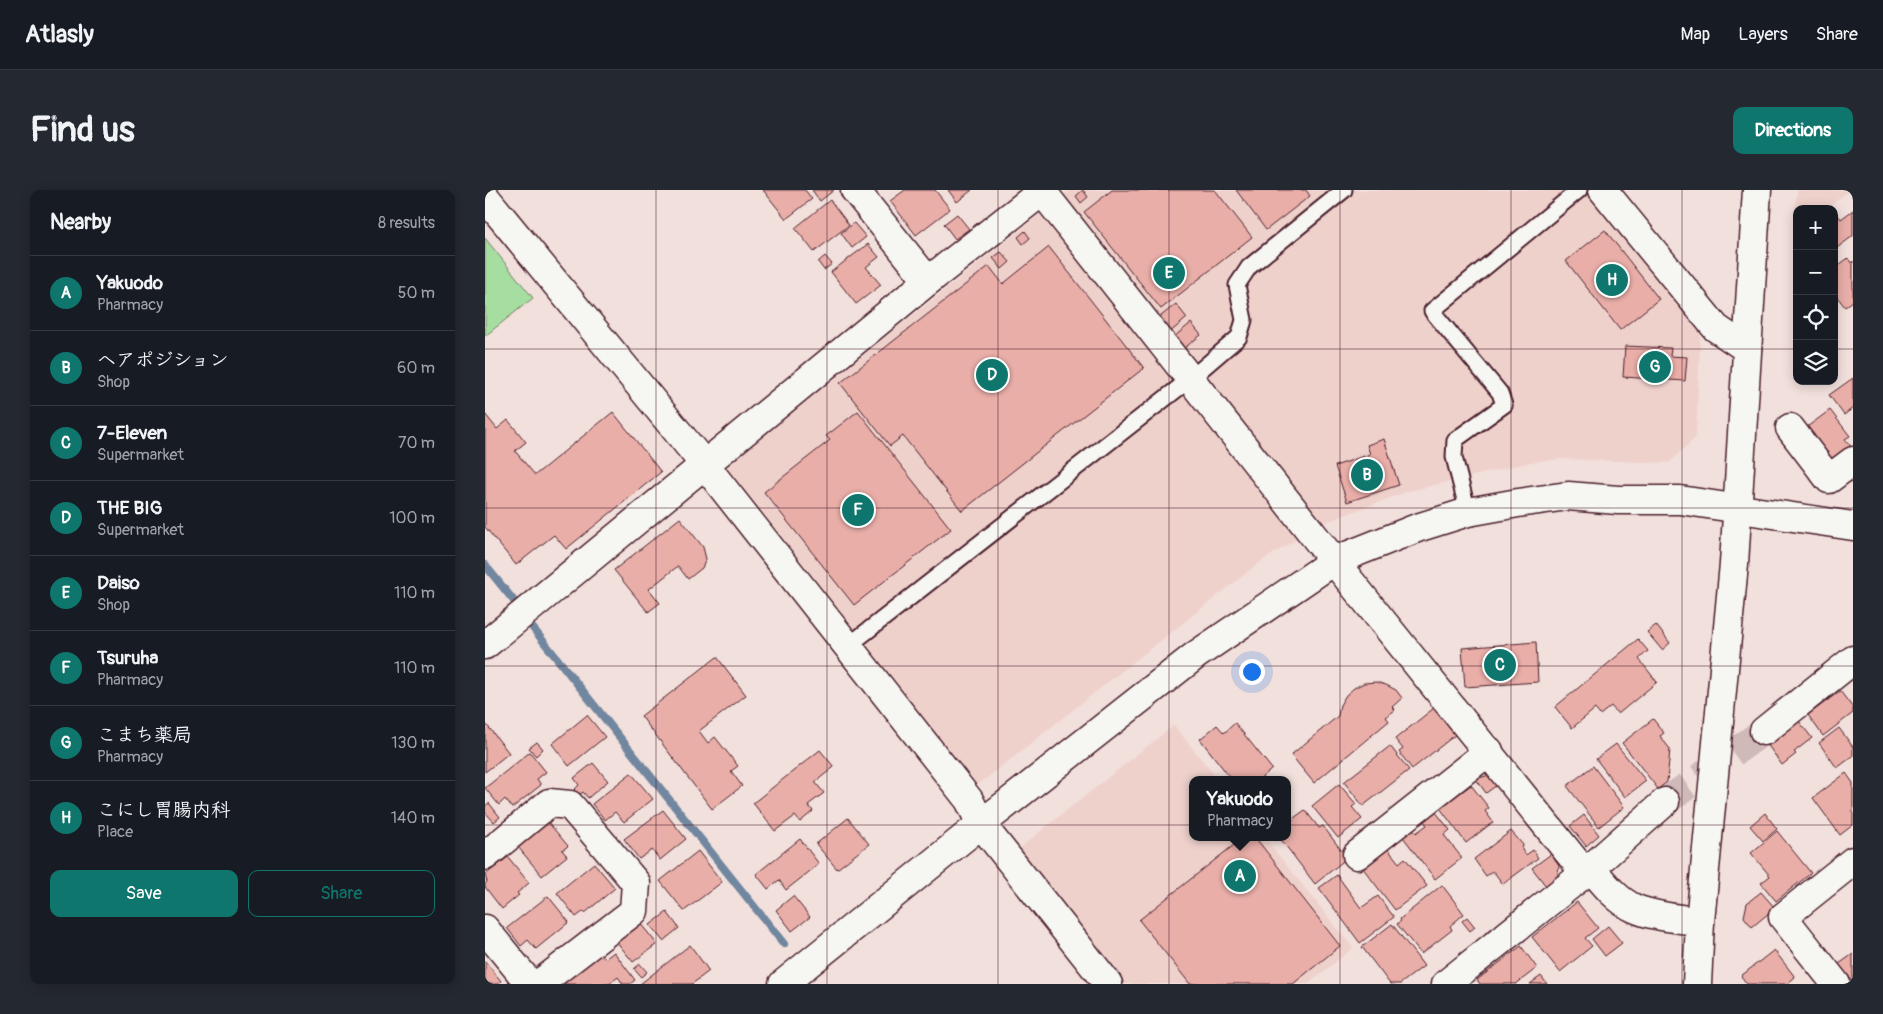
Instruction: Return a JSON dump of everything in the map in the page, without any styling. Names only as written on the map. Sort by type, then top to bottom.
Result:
[{"type":"street","points":[[855,190],[927,281]]},
{"type":"street","points":[[485,646],[927,281],[1043,190],[1334,561],[1588,870],[1609,890],[1632,907],[1644,912],[1700,922]]},
{"type":"street","points":[[1603,190],[1716,328],[1747,349]]},
{"type":"street","points":[[1697,984],[1700,922],[1734,564],[1757,190]]},
{"type":"street","points":[[485,196],[704,464],[848,646],[969,800],[981,824],[1108,984]]},
{"type":"street","points":[[1790,428],[1829,479],[1853,460]]},
{"type":"street","points":[[783,984],[981,824],[1196,655],[1334,561],[1417,528],[1468,512],[1568,496],[1618,500],[1680,500],[1853,526]]},
{"type":"street","points":[[1764,731],[1853,660]]},
{"type":"street","points":[[1357,856],[1489,751]]},
{"type":"street","points":[[1445,984],[1588,870],[1665,802]]},
{"type":"street","points":[[485,856],[549,803],[569,805],[636,884],[634,911],[539,984]]},
{"type":"street","points":[[1836,984],[1783,917],[1853,861]]},
{"type":"street","points":[[485,929],[530,984]]},
{"type":"lane","points":[[848,646],[1190,379],[1239,337],[1244,320],[1237,285],[1249,267],[1343,190]]},
{"type":"lane","points":[[1468,512],[1453,457],[1455,440],[1504,405],[1500,394],[1432,311],[1579,190]]},
{"type":"shaded area","points":[[1070,190],[1593,190],[1701,322],[1696,437],[1669,463],[1562,459],[1531,462],[1406,492],[1321,524],[1259,563],[973,789],[720,469]]},
{"type":"shaded area","points":[[1797,190],[1850,190],[1831,205],[1796,205]]},
{"type":"shaded area","points":[[1174,725],[1215,776],[1189,776],[1189,841],[1267,841],[1353,948],[1308,984],[1123,984],[1017,850]]},
{"type":"green space","points":[[485,238],[533,298],[485,336]]},
{"type":"building","points":[[763,190],[805,190],[812,199],[786,219]]},
{"type":"building","points":[[812,190],[834,190],[820,201]]},
{"type":"building","points":[[905,190],[935,190],[950,209],[916,235],[890,201]]},
{"type":"building","points":[[948,190],[972,190],[957,202]]},
{"type":"building","points":[[1083,190],[1088,197],[1081,203],[1076,196]]},
{"type":"building","points":[[1112,190],[1215,190],[1252,237],[1161,309],[1084,212]]},
{"type":"building","points":[[1236,190],[1306,190],[1310,196],[1266,230]]},
{"type":"building","points":[[830,200],[849,225],[814,252],[795,228]]},
{"type":"building","points":[[1853,210],[1853,236],[1838,247],[1838,215],[1841,219]]},
{"type":"building","points":[[957,214],[969,229],[955,239],[944,224]]},
{"type":"building","points":[[854,223],[866,237],[852,248],[841,233]]},
{"type":"building","points":[[1605,230],[1659,299],[1620,330],[1566,261]]},
{"type":"building","points":[[1025,231],[1030,238],[1023,244],[1018,237]]},
{"type":"building","points":[[868,244],[879,257],[866,267],[881,285],[856,304],[831,272]]},
{"type":"building","points":[[1049,247],[1144,368],[962,511],[903,436],[890,446],[840,383],[989,266],[1003,284]]},
{"type":"building","points":[[1001,252],[1010,262],[1002,269],[993,258]]},
{"type":"building","points":[[825,256],[832,264],[824,270],[818,262]]},
{"type":"building","points":[[1848,258],[1851,263],[1853,261],[1853,301],[1845,307],[1838,298],[1838,266]]},
{"type":"building","points":[[1176,304],[1187,318],[1168,334],[1156,320]]},
{"type":"building","points":[[1191,323],[1201,335],[1183,349],[1174,337]]},
{"type":"building","points":[[1625,346],[1671,348],[1670,356],[1687,357],[1685,381],[1623,377]]},
{"type":"building","points":[[1853,378],[1853,408],[1844,415],[1829,395]]},
{"type":"building","points":[[1830,410],[1850,436],[1845,439],[1853,449],[1833,461],[1807,427]]},
{"type":"building","points":[[858,411],[951,529],[854,605],[764,492],[830,440],[826,436]]},
{"type":"building","points":[[613,412],[661,472],[566,549],[554,535],[516,565],[485,527],[485,414],[497,429],[508,420],[526,442],[515,451],[535,475]]},
{"type":"building","points":[[1384,439],[1399,485],[1347,502],[1335,466],[1370,454],[1367,445]]},
{"type":"building","points":[[680,518],[703,547],[706,559],[702,568],[688,579],[678,566],[649,589],[660,603],[648,612],[614,570]]},
{"type":"building","points":[[1656,625],[1670,643],[1662,650],[1647,632]]},
{"type":"building","points":[[1638,639],[1648,651],[1639,659],[1657,682],[1618,714],[1611,706],[1600,715],[1595,709],[1572,728],[1555,707]]},
{"type":"building","points":[[1536,642],[1538,682],[1465,687],[1462,648]]},
{"type":"building","points":[[717,657],[746,695],[699,731],[708,743],[715,737],[738,766],[731,771],[742,786],[712,809],[641,716]]},
{"type":"building","points":[[1376,682],[1396,690],[1402,698],[1392,707],[1395,710],[1386,717],[1389,721],[1314,783],[1291,755],[1338,716],[1340,705],[1346,695],[1354,688],[1364,683]]},
{"type":"building","points":[[1840,691],[1853,708],[1853,713],[1823,736],[1808,715]]},
{"type":"building","points":[[1434,708],[1455,735],[1412,769],[1399,752],[1403,749],[1395,739]]},
{"type":"building","points":[[587,715],[605,737],[569,766],[552,744]]},
{"type":"building","points":[[1653,719],[1664,733],[1660,736],[1670,749],[1667,782],[1658,789],[1622,743]]},
{"type":"building","points":[[1798,720],[1812,738],[1794,752],[1796,754],[1782,765],[1767,744]]},
{"type":"building","points":[[1235,723],[1272,769],[1264,776],[1229,776],[1200,739],[1217,725],[1224,733]]},
{"type":"building","points":[[485,725],[509,753],[485,772]]},
{"type":"building","points":[[1839,728],[1853,747],[1853,756],[1837,768],[1819,743]]},
{"type":"building","points":[[537,742],[543,749],[536,756],[529,748]]},
{"type":"building","points":[[1616,744],[1646,781],[1625,797],[1596,759]]},
{"type":"building","points":[[1390,746],[1409,770],[1363,806],[1344,782]]},
{"type":"building","points":[[820,750],[834,767],[815,782],[824,793],[808,805],[813,811],[800,822],[795,816],[775,831],[753,803]]},
{"type":"building","points":[[530,752],[546,772],[537,779],[541,785],[512,808],[505,799],[499,805],[485,788]]},
{"type":"building","points":[[593,763],[608,781],[588,798],[583,792],[579,795],[574,790],[579,785],[574,778]]},
{"type":"building","points":[[1593,766],[1624,807],[1599,827],[1567,786]]},
{"type":"building","points":[[631,773],[653,799],[624,822],[615,812],[605,820],[592,804]]},
{"type":"building","points":[[1846,773],[1853,783],[1853,825],[1840,835],[1813,798]]},
{"type":"building","points":[[1489,775],[1497,785],[1486,793],[1476,779]]},
{"type":"building","points":[[1339,784],[1356,804],[1352,807],[1362,819],[1338,838],[1312,806]]},
{"type":"building","points":[[1471,785],[1489,808],[1485,811],[1493,822],[1466,843],[1440,808]]},
{"type":"building","points":[[489,803],[500,817],[494,822],[485,812],[485,806]]},
{"type":"building","points":[[663,810],[686,839],[660,860],[652,850],[639,859],[624,839]]},
{"type":"building","points":[[1305,810],[1319,828],[1323,826],[1347,858],[1315,884],[1282,841],[1291,841],[1291,820]]},
{"type":"building","points":[[1435,811],[1450,830],[1444,835],[1462,858],[1435,879],[1403,837],[1413,829],[1416,833],[1427,825],[1423,820]]},
{"type":"building","points":[[1765,813],[1777,829],[1763,841],[1750,826]]},
{"type":"building","points":[[1584,815],[1599,835],[1586,846],[1570,826]]},
{"type":"building","points":[[848,818],[869,844],[837,869],[816,844]]},
{"type":"building","points":[[548,822],[568,846],[562,850],[567,856],[542,876],[518,847]]},
{"type":"building","points":[[1511,831],[1523,845],[1522,850],[1526,855],[1533,850],[1538,858],[1503,884],[1493,871],[1486,876],[1474,859]]},
{"type":"building","points":[[1777,831],[1811,873],[1776,901],[1761,883],[1770,876],[1751,853]]},
{"type":"building","points":[[800,839],[819,864],[786,890],[779,880],[768,889],[756,874]]},
{"type":"building","points":[[1239,841],[1258,841],[1340,946],[1293,984],[1190,984],[1139,920]]},
{"type":"building","points":[[1387,848],[1399,863],[1405,858],[1427,886],[1395,910],[1362,867]]},
{"type":"building","points":[[698,851],[722,882],[684,911],[660,881]]},
{"type":"building","points":[[1551,854],[1559,866],[1558,875],[1546,886],[1532,868]]},
{"type":"building","points":[[508,857],[529,883],[517,893],[519,895],[502,909],[485,887],[487,882],[485,875]]},
{"type":"building","points":[[594,863],[615,888],[585,913],[584,911],[576,917],[557,893]]},
{"type":"building","points":[[1337,875],[1361,908],[1378,896],[1394,917],[1360,943],[1319,888]]},
{"type":"building","points":[[1442,885],[1464,914],[1450,926],[1452,930],[1421,954],[1397,924],[1401,921],[1400,919]]},
{"type":"building","points":[[1761,892],[1775,908],[1752,927],[1744,917],[1747,903]]},
{"type":"building","points":[[548,896],[569,922],[536,949],[528,940],[521,946],[507,928]]},
{"type":"building","points":[[793,896],[810,917],[792,931],[776,910]]},
{"type":"building","points":[[1577,902],[1598,928],[1585,938],[1592,946],[1560,972],[1532,937]]},
{"type":"building","points":[[667,912],[679,928],[663,941],[650,925]]},
{"type":"building","points":[[1467,917],[1475,927],[1470,931],[1462,921]]},
{"type":"building","points":[[640,923],[657,944],[633,962],[616,941]]},
{"type":"building","points":[[1392,924],[1424,966],[1400,984],[1390,984],[1362,947]]},
{"type":"building","points":[[1608,926],[1622,943],[1605,956],[1592,939]]},
{"type":"building","points":[[690,945],[709,971],[692,984],[640,984]]},
{"type":"building","points":[[1521,946],[1537,968],[1516,984],[1480,984],[1477,980]]},
{"type":"building","points":[[1774,950],[1795,977],[1787,984],[1747,984],[1741,976]]},
{"type":"building","points":[[600,952],[605,959],[614,952],[635,980],[630,984],[623,984],[618,977],[609,984],[560,984]]},
{"type":"building","points":[[1853,954],[1853,982],[1839,964]]},
{"type":"building","points":[[485,961],[501,981],[497,984],[485,984]]},
{"type":"building","points":[[640,964],[647,972],[641,977],[634,969]]},
{"type":"building","points":[[1541,976],[1547,984],[1530,984]]},
{"type":"waterway","points":[[485,565],[514,601]]},
{"type":"waterway","points":[[532,627],[784,944]]},
{"type":"tunnel","points":[[1665,802],[1764,731]]},
{"type":"place","name":"Daiso","points":[[1169,273]]},
{"type":"place","name":"こにし胃腸内科","points":[[1612,280]]},
{"type":"place","name":"こまち薬局","points":[[1655,367]]},
{"type":"place","name":"THE BIG","points":[[992,375]]},
{"type":"place","name":"ヘアポジション","points":[[1367,475]]},
{"type":"place","name":"Tsuruha","points":[[858,510]]},
{"type":"place","name":"7-Eleven","points":[[1500,665]]},
{"type":"place","name":"Yakuodo","points":[[1240,876]]}]
